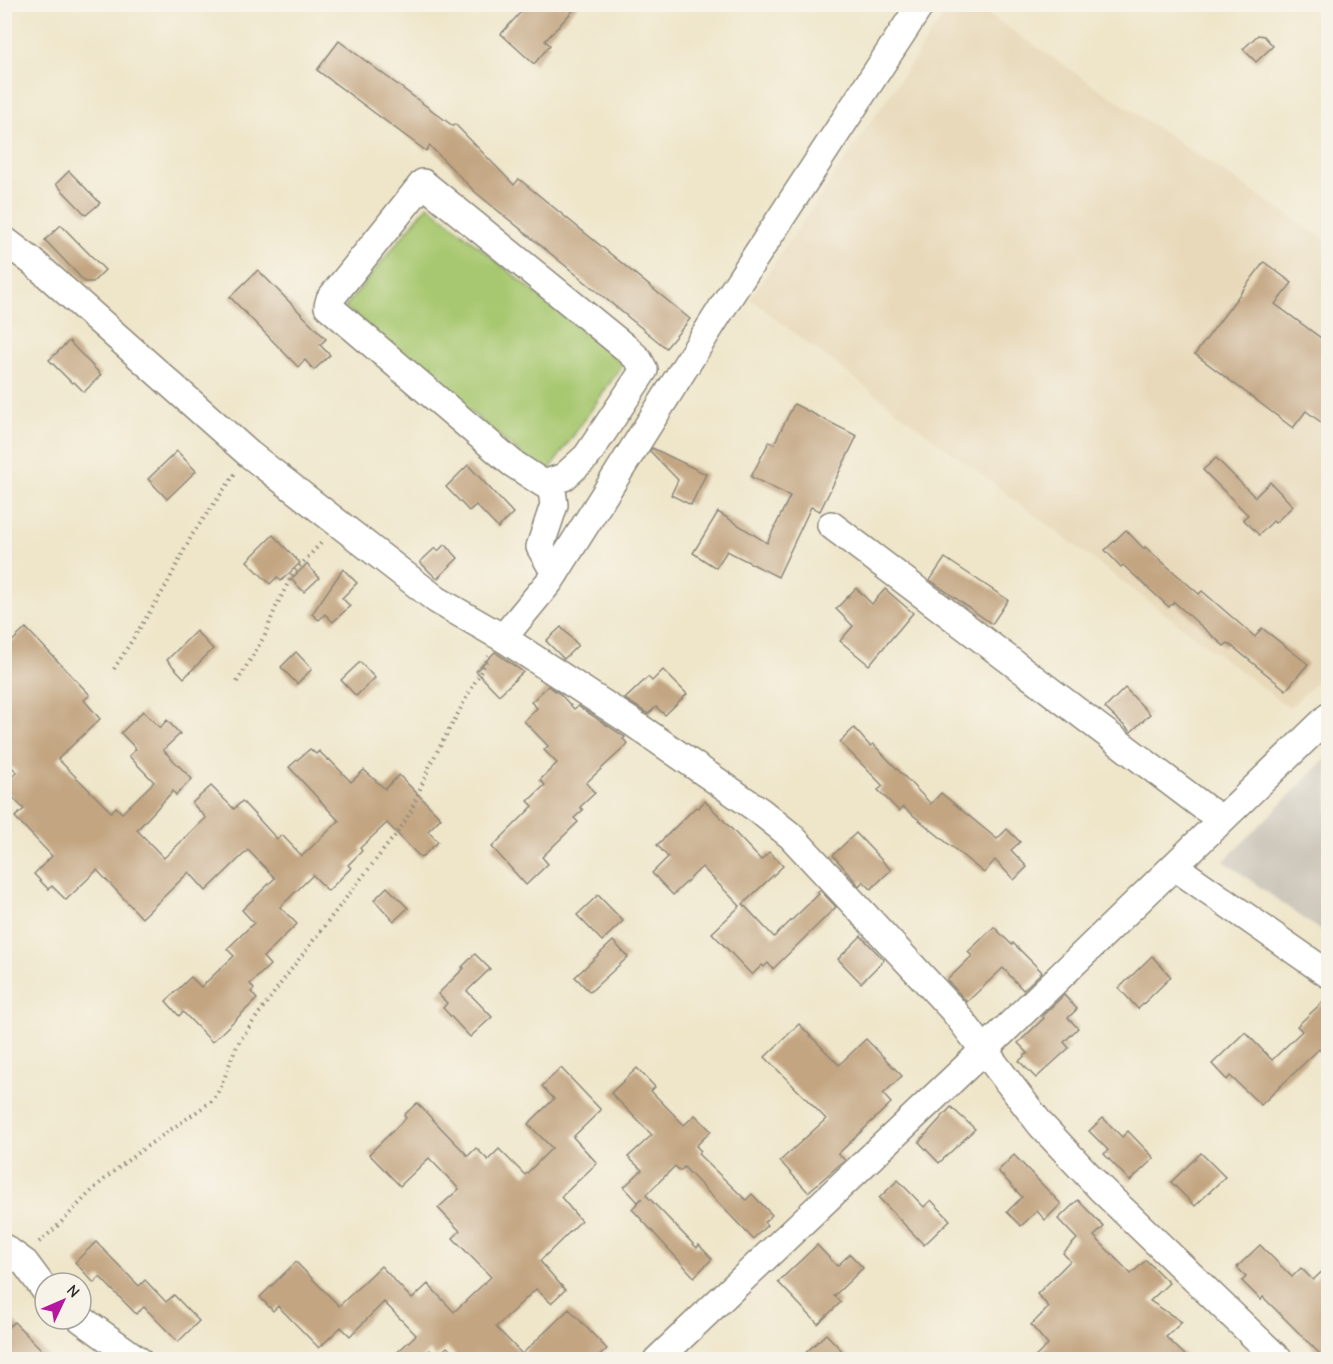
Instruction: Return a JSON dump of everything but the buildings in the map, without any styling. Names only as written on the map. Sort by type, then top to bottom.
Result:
[{"type":"street","points":[[501,637],[543,591],[555,573],[735,287],[921,4]]},
{"type":"street","points":[[422,184],[426,184],[626,348],[638,359],[644,370],[587,456],[569,474],[550,483],[544,484],[512,463],[328,306],[330,299],[422,184]]},
{"type":"street","points":[[4,240],[33,262],[249,454],[437,600],[501,637],[630,721],[760,811],[790,836],[954,1011],[1041,1125],[1101,1189],[1279,1359]]},
{"type":"street","points":[[550,483],[554,505],[540,547],[555,573]]},
{"type":"street","points":[[831,525],[1222,819]]},
{"type":"street","points":[[657,1359],[984,1050],[1329,717]]},
{"type":"street","points":[[1175,867],[1329,974]]},
{"type":"street","points":[[12,1253],[33,1277]]},
{"type":"street","points":[[93,1327],[138,1359]]},
{"type":"path","points":[[114,669],[166,586],[192,535],[249,454]]},
{"type":"path","points":[[237,682],[265,636],[275,609],[294,571],[339,525]]},
{"type":"path","points":[[12,1253],[58,1227],[77,1205],[123,1163],[212,1101],[221,1090],[237,1045],[295,964],[400,829],[411,811],[430,765],[501,637]]},
{"type":"shaded area","points":[[951,5],[974,5],[1328,242],[1328,671],[1289,708],[750,299]]},
{"type":"shaded area","points":[[1328,757],[1328,936],[1224,861]]},
{"type":"green space","points":[[428,205],[623,364],[546,475],[345,307]]}]
